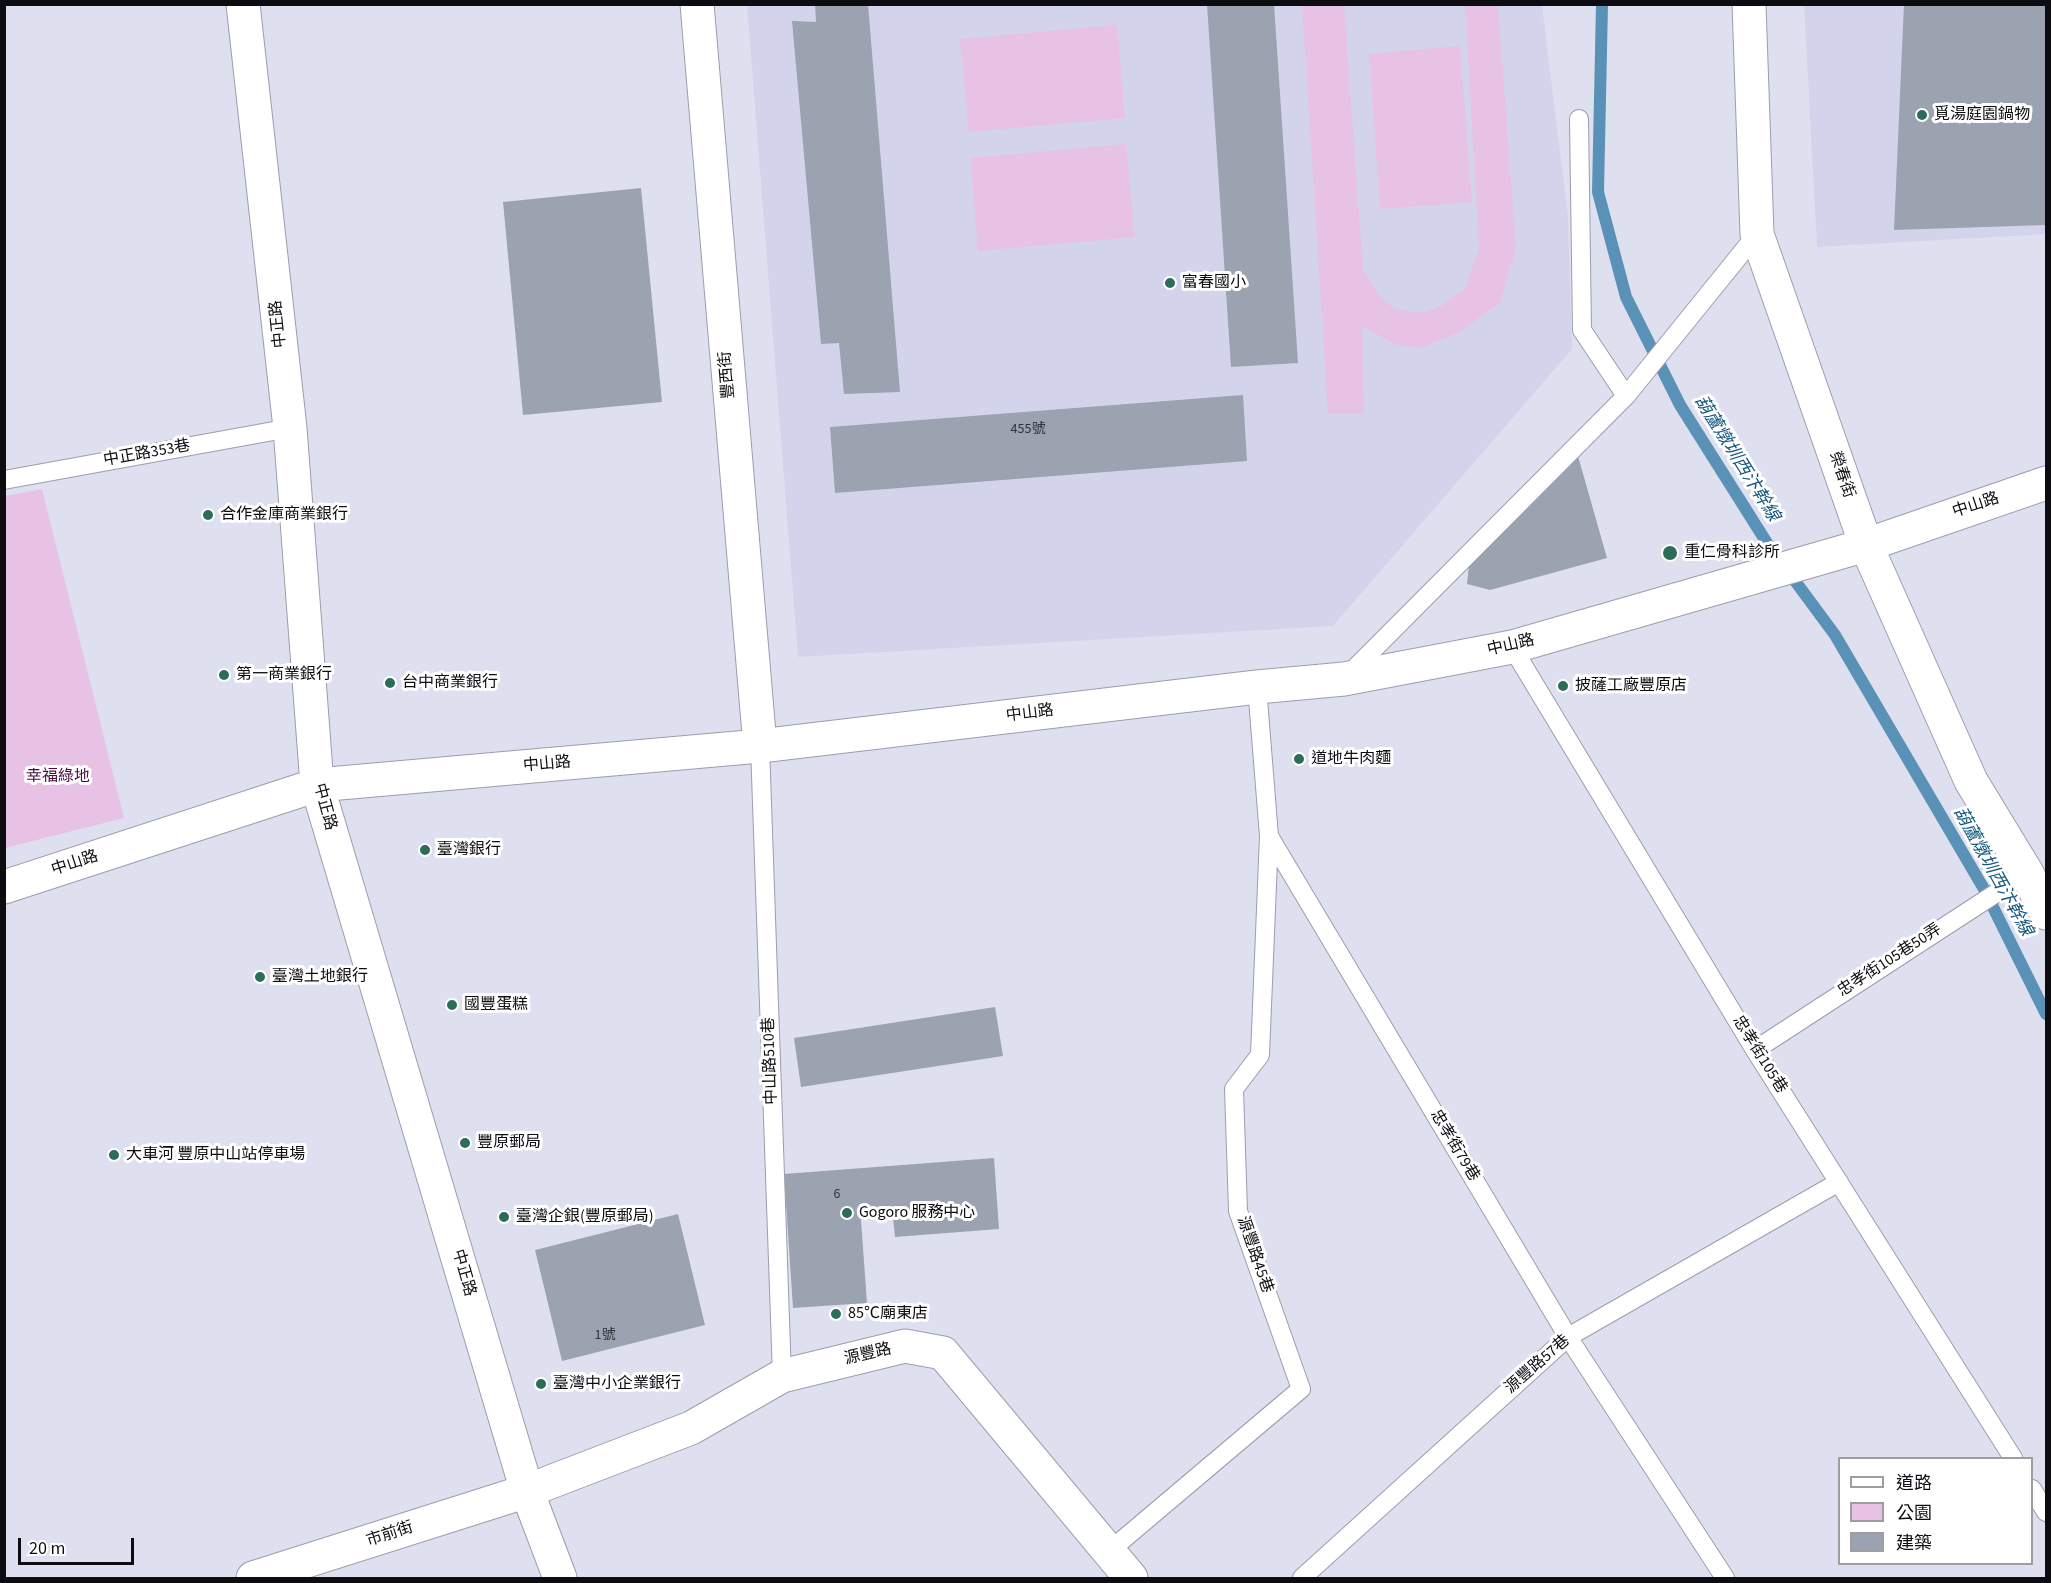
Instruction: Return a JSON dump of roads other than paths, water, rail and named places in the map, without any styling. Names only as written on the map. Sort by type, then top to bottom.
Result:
[{"type":"street","name":"中正路","points":[[243,4],[290,428],[317,785],[527,1491],[560,1578]]},
{"type":"street","name":"豐西街","points":[[697,4],[760,746]]},
{"type":"street","name":"榮春街","points":[[1749,4],[1757,234],[1866,544],[2015,880],[2046,913]]},
{"type":"street","name":"中山路","points":[[4,887],[317,785],[760,746],[1257,687],[1344,680],[1512,647],[1866,544],[2046,483]]},
{"type":"street","name":"源豐路","points":[[527,1491],[691,1428],[782,1376],[905,1346],[943,1353],[1107,1553],[1131,1578]]},
{"type":"street","name":"市前街","points":[[253,1578],[527,1491]]},
{"type":"lane","points":[[1579,119],[1582,330],[1626,396]]},
{"type":"lane","points":[[1344,680],[1626,396],[1757,234]]},
{"type":"lane","name":"中正路353巷","points":[[4,480],[290,428]]},
{"type":"lane","name":"忠孝街105巷","points":[[1512,647],[1755,1050],[2012,1457]]},
{"type":"lane","name":"忠孝街79巷","points":[[1257,687],[1269,836],[1568,1337],[1725,1578]]},
{"type":"lane","name":"中山路510巷","points":[[760,746],[782,1376]]},
{"type":"lane","name":"源豐路45巷","points":[[1107,1553],[1301,1389],[1238,1211],[1234,1089],[1260,1055],[1269,836]]},
{"type":"lane","name":"忠孝街105巷50弄","points":[[1755,1050],[2015,880]]},
{"type":"lane","name":"源豐路57巷","points":[[1302,1578],[1568,1337],[1839,1182]]},
{"type":"lane","points":[[2033,1491],[2046,1512]]},
{"type":"waterway","name":"葫蘆燉圳西汴幹線","points":[[1602,4],[1598,192],[1626,297],[1680,405],[1767,543],[1835,635],[1984,889],[2046,1014]]},
{"type":"place","name":"覓湯庭園鍋物","points":[[1922,115]]},
{"type":"place","name":"富春國小","points":[[1170,283]]},
{"type":"place","name":"合作金庫商業銀行","points":[[208,515]]},
{"type":"place","name":"重仁骨科診所","points":[[1670,553]]},
{"type":"place","name":"第一商業銀行","points":[[224,675]]},
{"type":"place","name":"台中商業銀行","points":[[390,683]]},
{"type":"place","name":"披薩工廠豐原店","points":[[1563,686]]},
{"type":"place","name":"道地牛肉麵","points":[[1299,759]]},
{"type":"place","name":"臺灣銀行","points":[[425,850]]},
{"type":"place","name":"臺灣土地銀行","points":[[260,977]]},
{"type":"place","name":"國豐蛋糕","points":[[452,1005]]},
{"type":"place","name":"豐原郵局","points":[[465,1143]]},
{"type":"place","name":"大車河 豐原中山站停車場","points":[[114,1155]]},
{"type":"place","name":"Gogoro 服務中心","points":[[847,1213]]},
{"type":"place","name":"臺灣企銀(豐原郵局)","points":[[504,1217]]},
{"type":"place","name":"85℃廟東店","points":[[836,1314]]},
{"type":"place","name":"臺灣中小企業銀行","points":[[541,1384]]},
{"type":"park label","name":"幸福綠地","points":[[58,777]]}]
